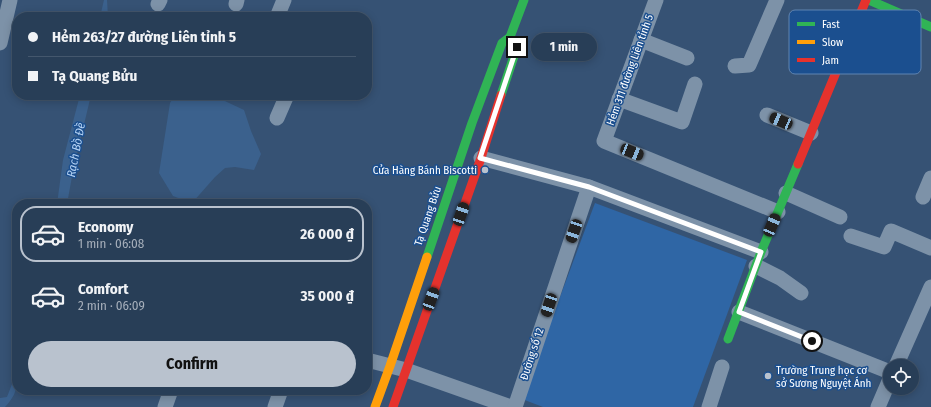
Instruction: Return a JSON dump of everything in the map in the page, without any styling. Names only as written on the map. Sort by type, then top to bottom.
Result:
[{"type":"main road","name":"Tạ Quang Bửu","points":[[375,407],[472,123],[502,43],[510,37],[524,0]]},
{"type":"main road","points":[[863,10],[867,0],[891,10]]},
{"type":"main road","points":[[921,23],[931,27]]},
{"type":"main road","points":[[393,407],[517,47],[510,37]]},
{"type":"main road","points":[[728,339],[758,259],[836,74]]},
{"type":"street","points":[[0,43],[10,0]]},
{"type":"street","points":[[279,12],[284,0]]},
{"type":"street","name":"Hẻm 311 đường Liên tỉnh 5","points":[[656,0],[604,141],[778,212]]},
{"type":"street","points":[[735,66],[749,65],[777,0]]},
{"type":"street","points":[[641,40],[687,58]]},
{"type":"street","points":[[619,99],[682,122],[696,84]]},
{"type":"street","points":[[277,118],[285,100]]},
{"type":"street","points":[[767,114],[811,134]]},
{"type":"street","points":[[480,158],[589,187],[758,259],[801,294]]},
{"type":"street","points":[[923,197],[931,178]]},
{"type":"street","name":"Đường số 12","points":[[515,407],[589,187]]},
{"type":"street","points":[[786,193],[840,217]]},
{"type":"street","points":[[851,236],[884,247],[891,231],[931,248]]},
{"type":"street","points":[[899,359],[931,287]]},
{"type":"street","points":[[739,312],[883,369]]},
{"type":"street","points":[[372,361],[406,370],[511,407]]},
{"type":"street","points":[[709,407],[722,367]]},
{"type":"street","points":[[165,407],[169,395]]},
{"type":"street","points":[[275,407],[279,395]]},
{"type":"street","points":[[878,407],[883,395]]},
{"type":"shaded area","points":[[595,203],[747,260],[693,407],[543,407],[522,399]]},
{"type":"water","points":[[104,0],[107,0],[108,12],[101,12]]},
{"type":"water","name":"Rạch Bồ Đề","points":[[79,100],[90,100],[68,199],[58,199],[63,160]]},
{"type":"water","points":[[172,100],[223,100],[244,110],[261,154],[254,170],[235,167],[225,168],[196,199],[181,199],[173,196],[159,173],[170,103]]},
{"type":"water","points":[[12,384],[12,395],[14,395],[12,398],[5,407],[0,407],[0,398],[7,397]]},
{"type":"traffic: fast","points":[[427,257],[472,123],[502,43],[510,37],[524,0]]},
{"type":"traffic: fast","points":[[869,0],[892,10]]},
{"type":"traffic: fast","points":[[921,23],[931,27]]},
{"type":"traffic: fast","points":[[501,95],[517,47],[510,37]]},
{"type":"traffic: fast","points":[[728,339],[761,252],[798,164]]},
{"type":"traffic: slow","points":[[375,407],[427,257]]},
{"type":"traffic: jam","points":[[862,10],[866,0]]},
{"type":"traffic: jam","points":[[798,164],[835,74]]},
{"type":"traffic: jam","points":[[393,407],[481,158],[501,95]]},
{"type":"place","name":"Cửa Hàng Bánh Biscotti","points":[[485,170]]},
{"type":"place","name":"Trường Trung học cơ sở Sương Nguyệt Ánh","points":[[768,376]]},
{"type":"route","points":[[517,47],[480,158],[589,187],[761,252],[739,312],[812,341]]}]
